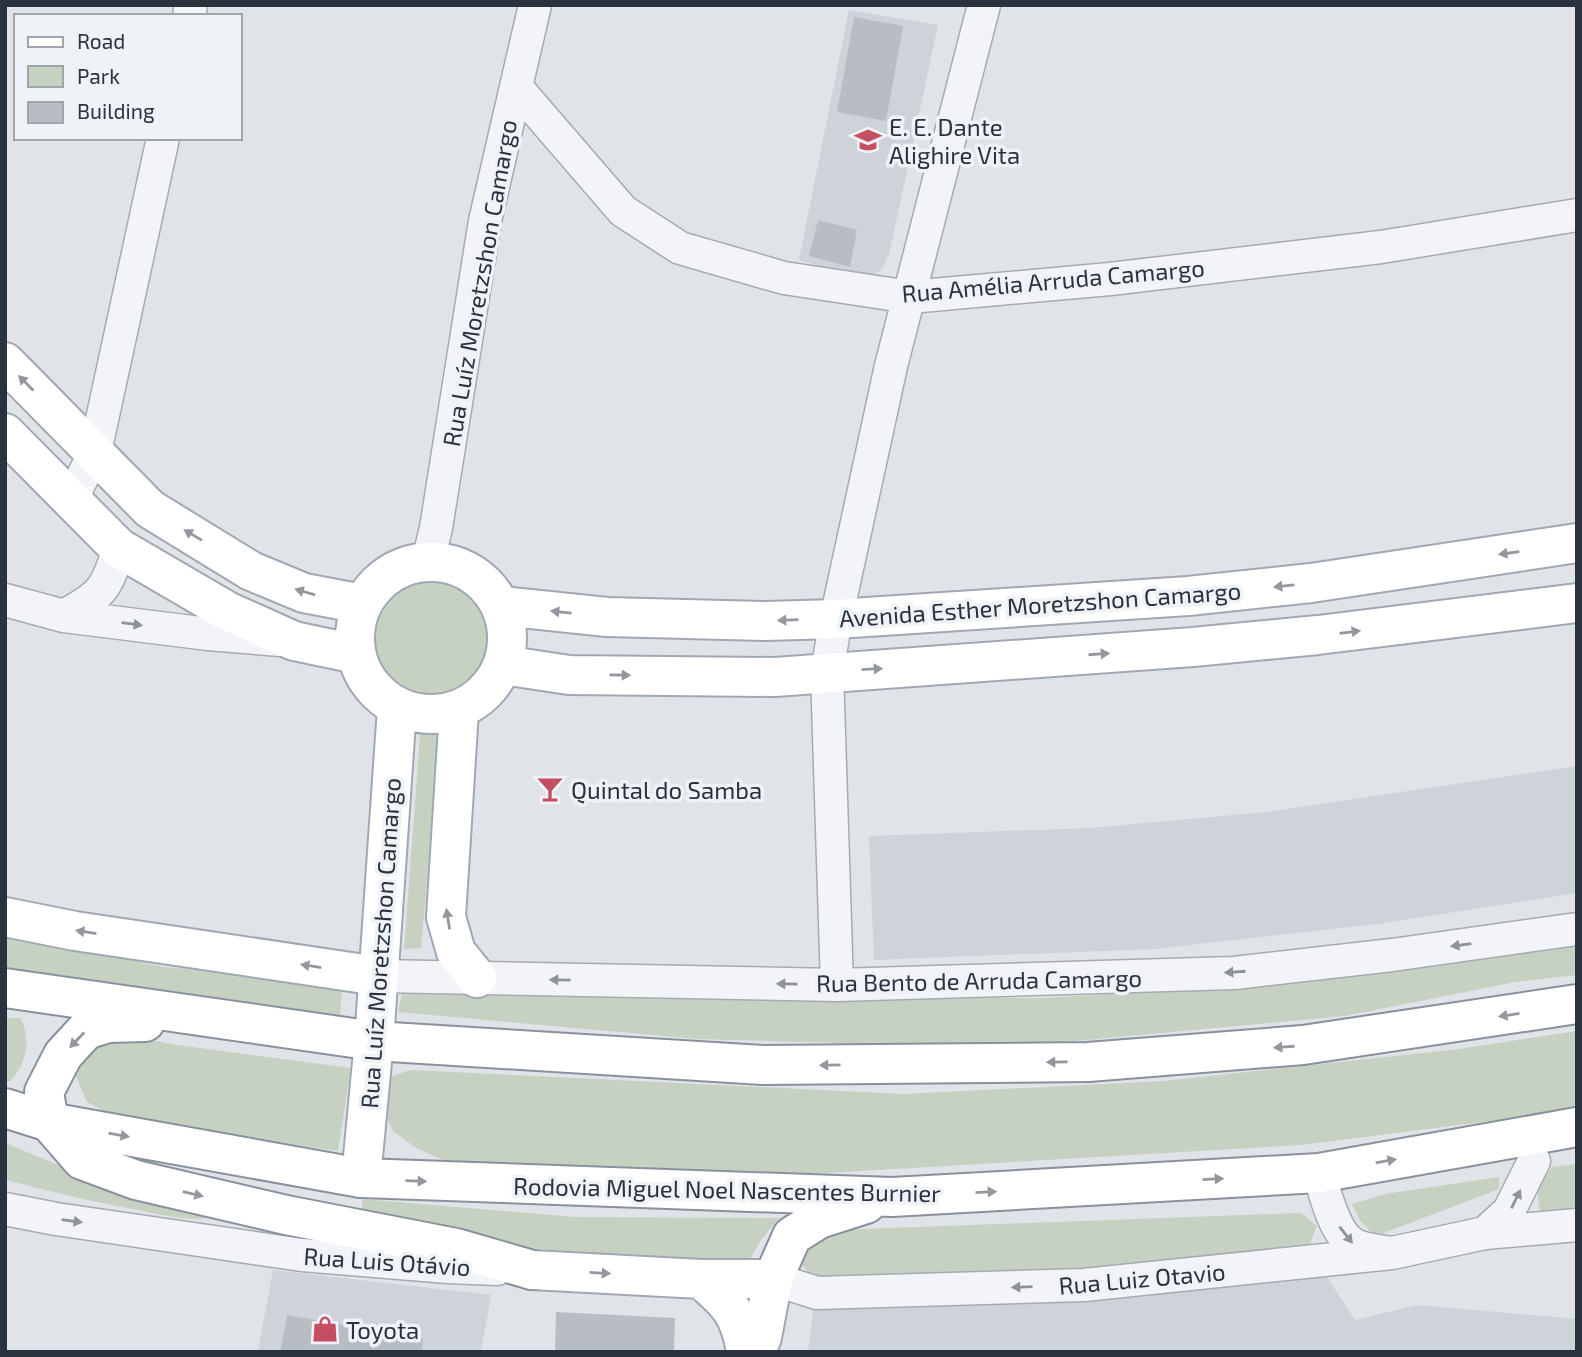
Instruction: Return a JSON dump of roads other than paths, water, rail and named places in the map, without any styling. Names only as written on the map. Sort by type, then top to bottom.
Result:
[{"type":"main road","points":[[5,362],[150,509],[251,571],[304,593],[362,604]]},
{"type":"main road","points":[[5,433],[119,548],[227,611],[294,641],[356,654]]},
{"type":"main road","name":"Avenida Esther Moretzshon Camargo","points":[[501,606],[607,617],[765,621],[836,619],[1188,596],[1311,583],[1577,543]]},
{"type":"main road","points":[[428,561],[450,564],[471,573],[488,587],[501,606],[507,625],[508,645],[503,664],[493,684],[478,700],[459,710],[428,716],[397,708],[378,695],[364,676],[356,654],[355,629],[362,604],[378,582],[401,567],[428,561]]},
{"type":"main road","points":[[503,664],[569,675],[775,677],[827,671],[1207,646],[1359,631],[1577,603]]},
{"type":"main road","name":"Rua Luíz Moretzshon Camargo","points":[[361,1178],[374,1041],[397,708]]},
{"type":"main road","points":[[459,710],[446,917],[456,952],[477,978]]},
{"type":"main road","points":[[5,917],[75,931],[378,976]]},
{"type":"main road","points":[[5,988],[374,1041],[763,1065],[1088,1062],[1303,1045],[1577,1004]]},
{"type":"main road","points":[[262,1025],[108,1023],[86,1030],[62,1055],[44,1092],[49,1122],[82,1160],[136,1180],[286,1215],[456,1248],[532,1270]]},
{"type":"main road","name":"Rodovia Miguel Noel Nascentes Burnier","points":[[5,1108],[49,1122],[361,1178],[892,1197],[1319,1173],[1522,1151],[1577,1127]]},
{"type":"main road","points":[[1522,1151],[1577,1153]]},
{"type":"main road","points":[[756,1352],[762,1337],[773,1279],[792,1236],[819,1219],[892,1197]]},
{"type":"main road","name":"Rua Luis Otávio","points":[[532,1270],[701,1279],[773,1279]]},
{"type":"main road","points":[[701,1279],[727,1301],[736,1314],[743,1331],[746,1352]]},
{"type":"street","name":"Rua Luíz Moretzshon Camargo","points":[[428,561],[436,528],[485,221],[535,5]]},
{"type":"street","points":[[837,985],[827,671],[891,366],[984,5]]},
{"type":"street","name":"Rua Amélia Arruda Camargo","points":[[516,87],[623,211],[680,248],[784,278],[911,296],[1110,279],[1381,247],[1577,215]]},
{"type":"street","points":[[71,500],[95,452],[163,140]]},
{"type":"street","points":[[64,616],[96,597],[110,580],[119,548]]},
{"type":"street","points":[[5,600],[64,616],[208,634],[294,641]]},
{"type":"street","name":"Rua Bento de Arruda Camargo","points":[[378,976],[837,985],[1234,973],[1392,955],[1577,929]]},
{"type":"street","points":[[1485,1233],[1509,1211],[1522,1151]]},
{"type":"street","points":[[1319,1173],[1331,1211],[1344,1236],[1354,1245],[1392,1253]]},
{"type":"street","name":"Rua Luis Otávio","points":[[5,1209],[302,1255],[448,1267],[532,1270]]},
{"type":"street","name":"Rua Luiz Otavio","points":[[773,1279],[817,1293],[1084,1285],[1392,1253],[1485,1233],[1577,1225]]},
{"type":"place","name":"E. E. Dante Alighire Vita","points":[[868,140]]},
{"type":"place","name":"Quintal do Samba","points":[[550,789]]},
{"type":"place","name":"Toyota","points":[[325,1329]]}]
